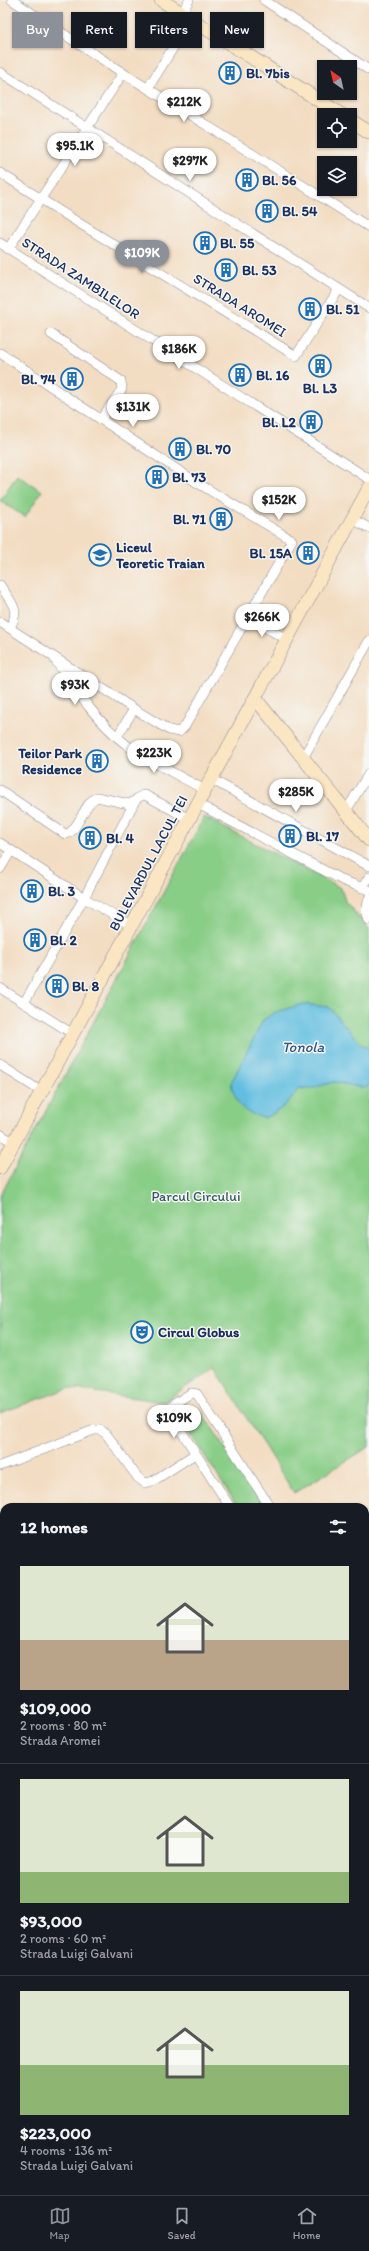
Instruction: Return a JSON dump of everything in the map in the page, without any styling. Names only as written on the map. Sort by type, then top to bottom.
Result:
[{"type":"main road","points":[[161,0],[180,12]]},
{"type":"main road","points":[[202,26],[331,108]]},
{"type":"main road","points":[[357,124],[369,132]]},
{"type":"main road","name":"BULEVARDUL LACUL TEI","points":[[0,1168],[369,488]]},
{"type":"main road","points":[[255,698],[369,840]]},
{"type":"street","points":[[12,0],[124,73],[369,227]]},
{"type":"street","points":[[187,12],[189,0]]},
{"type":"street","points":[[264,0],[369,70]]},
{"type":"street","points":[[148,88],[169,48]]},
{"type":"street","points":[[0,72],[369,308]]},
{"type":"street","points":[[8,249],[124,73]]},
{"type":"street","name":"STRADA AROMEI","points":[[0,172],[41,200],[296,356],[339,289]]},
{"type":"street","name":"STRADA ZAMBILELOR","points":[[0,243],[369,479]]},
{"type":"street","points":[[50,334],[121,381],[122,389],[101,419]]},
{"type":"street","points":[[0,353],[196,482],[292,540],[185,726],[179,732],[169,730],[134,709],[0,622]]},
{"type":"street","points":[[352,519],[369,528]]},
{"type":"street","points":[[0,585],[16,612],[16,617],[10,628]]},
{"type":"street","points":[[247,618],[287,639]]},
{"type":"street","points":[[303,758],[365,657],[369,641]]},
{"type":"street","points":[[54,657],[85,702],[117,737],[141,754],[208,785],[369,866]]},
{"type":"street","points":[[117,737],[134,709]]},
{"type":"street","points":[[346,811],[369,774]]},
{"type":"street","points":[[0,790],[64,834],[72,831],[93,799],[97,797],[119,803],[134,803]]},
{"type":"street","points":[[24,1003],[84,898],[139,796],[145,795],[189,819]]},
{"type":"street","points":[[198,804],[344,881],[365,889],[369,876]]},
{"type":"street","points":[[0,844],[84,898],[132,926]]},
{"type":"street","points":[[0,868],[11,851]]},
{"type":"street","points":[[369,898],[366,910],[369,920]]},
{"type":"street","points":[[0,988],[73,1034]]},
{"type":"street","points":[[0,1065],[42,1092]]},
{"type":"street","points":[[0,1134],[14,1143]]},
{"type":"street","points":[[227,1503],[169,1409],[171,1406],[194,1393],[267,1503]]},
{"type":"street","points":[[0,1466],[94,1430],[101,1430],[107,1435],[138,1478],[145,1483],[153,1481],[196,1454]]},
{"type":"green space","points":[[17,475],[42,491],[25,517],[0,501]]},
{"type":"green space","name":"Parcul Circului","points":[[204,817],[341,888],[345,901],[369,929],[369,1447],[294,1493],[215,1368],[163,1402],[69,1388],[0,1413],[0,1196]]},
{"type":"green space","points":[[200,1410],[262,1503],[235,1503],[182,1421]]},
{"type":"water","name":"Tonola","points":[[303,1004],[329,1007],[361,1044],[369,1048],[369,1086],[364,1088],[334,1082],[310,1089],[299,1088],[284,1106],[270,1115],[264,1118],[250,1113],[238,1103],[231,1083],[263,1020],[276,1012]]},
{"type":"place","name":"Bl. 7bis","points":[[230,73]]},
{"type":"place","name":"Bl. 56","points":[[247,180]]},
{"type":"place","name":"Bl. 54","points":[[267,211]]},
{"type":"place","name":"Bl. 55","points":[[205,243]]},
{"type":"place","name":"Bl. 53","points":[[226,270]]},
{"type":"place","name":"Bl. 51","points":[[310,309]]},
{"type":"place","name":"Bl. L3","points":[[320,366]]},
{"type":"place","name":"Bl. 16","points":[[240,375]]},
{"type":"place","name":"Bl. 74","points":[[72,379]]},
{"type":"place","name":"Bl. L2","points":[[311,422]]},
{"type":"place","name":"Bl. 70","points":[[180,449]]},
{"type":"place","name":"Bl. 73","points":[[157,477]]},
{"type":"place","name":"Bl. 71","points":[[221,519]]},
{"type":"place","name":"Bl. 15A","points":[[308,553]]},
{"type":"place","name":"Liceul Teoretic Traian","points":[[100,555]]},
{"type":"place","name":"Teilor Park Residence","points":[[97,761]]},
{"type":"place","name":"Bl. 17","points":[[290,836]]},
{"type":"place","name":"Bl. 4","points":[[90,838]]},
{"type":"place","name":"Bl. 3","points":[[32,891]]},
{"type":"place","name":"Bl. 2","points":[[35,940]]},
{"type":"place","name":"Bl. 8","points":[[57,986]]},
{"type":"place","name":"Circul Globus","points":[[142,1332]]}]
